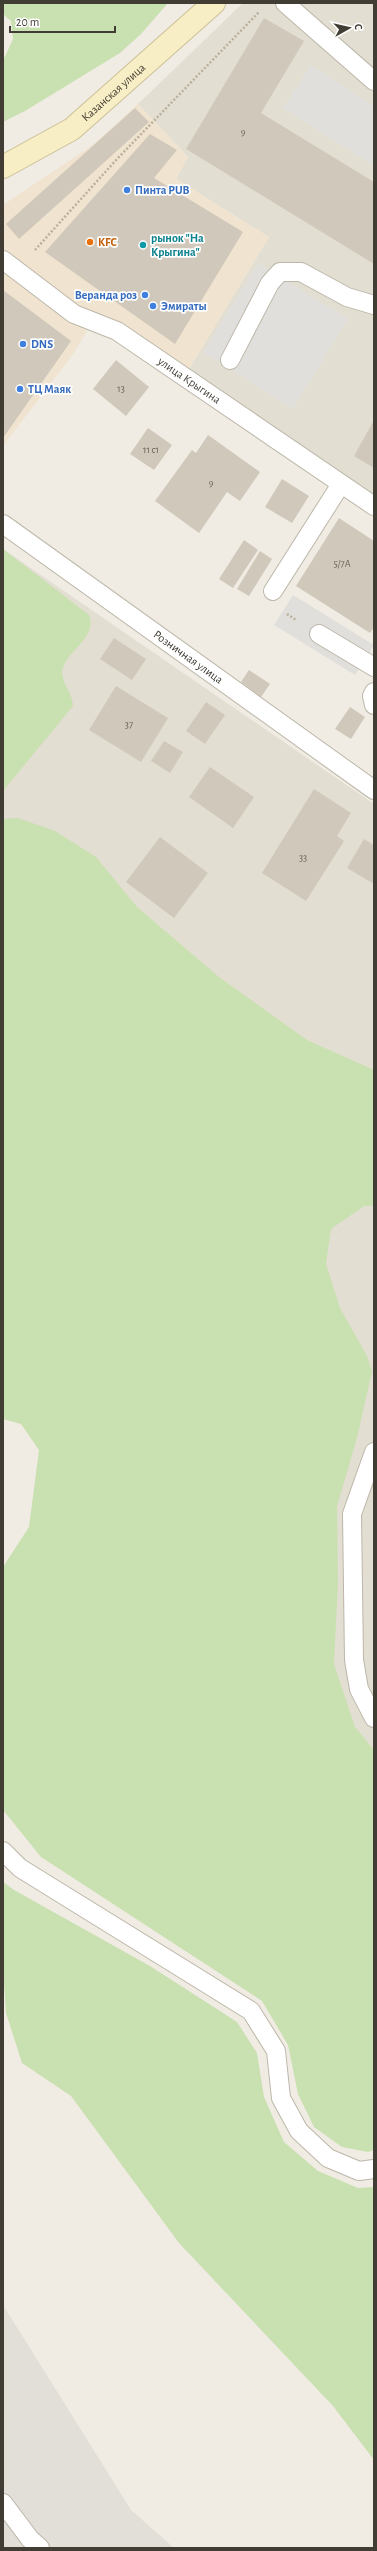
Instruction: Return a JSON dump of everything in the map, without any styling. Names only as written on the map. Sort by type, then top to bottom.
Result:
[{"type":"main road","name":"Казанская улица","points":[[3,167],[72,129],[214,3]]},
{"type":"lane","points":[[284,3],[374,81]]},
{"type":"lane","name":"улица Крыгина","points":[[10,265],[74,314],[117,331],[374,506]]},
{"type":"lane","points":[[230,360],[270,283],[280,272],[301,272],[348,297],[374,305]]},
{"type":"lane","points":[[273,591],[341,484]]},
{"type":"lane","name":"Розничная улица","points":[[3,524],[374,790]]},
{"type":"lane","points":[[319,634],[374,667]]},
{"type":"lane","points":[[374,692],[372,696],[374,705]]},
{"type":"lane","points":[[374,1452],[352,1514],[354,1660],[359,1689],[374,1718]]},
{"type":"lane","points":[[3,1851],[20,1868],[251,2011],[276,2051],[281,2098],[299,2131],[328,2158],[359,2171],[374,2169]]},
{"type":"lane","points":[[3,2503],[30,2539],[40,2548]]},
{"type":"path","points":[[10,265],[117,159],[262,9]]},
{"type":"path","points":[[273,591],[275,602],[282,611],[319,634]]},
{"type":"shaded area","points":[[243,3],[374,3],[374,498],[186,374],[269,237],[176,179],[188,157],[138,104]]},
{"type":"shaded area","points":[[311,65],[374,106],[374,166],[283,108]]},
{"type":"shaded area","points":[[138,104],[188,157],[176,179],[269,237],[186,374],[95,317],[74,353],[3,446],[3,205],[94,144]]},
{"type":"shaded area","points":[[258,263],[348,319],[293,409],[203,352]]},
{"type":"shaded area","points":[[3,549],[374,804],[374,1756],[146,1459],[3,1125]]},
{"type":"shaded area","points":[[293,595],[374,645],[355,675],[274,625]]},
{"type":"shaded area","points":[[3,2305],[131,2510],[174,2548],[3,2548]]},
{"type":"green space","points":[[3,3],[168,3],[141,34],[120,53],[25,111],[3,122],[3,61],[13,39],[11,21],[3,14]]},
{"type":"green space","points":[[3,549],[89,615],[91,622],[87,636],[68,659],[62,670],[62,676],[71,696],[73,706],[3,791]]},
{"type":"green space","points":[[18,818],[55,831],[96,857],[137,907],[219,977],[307,1040],[374,1070],[374,1206],[364,1206],[331,1229],[326,1264],[340,1308],[367,1356],[372,1371],[357,1438],[337,1506],[338,1583],[334,1664],[355,1727],[374,1750],[374,2150],[368,2152],[342,2147],[314,2127],[298,2094],[288,2045],[262,2001],[41,1857],[3,1810],[3,1567],[29,1527],[39,1450],[21,1424],[3,1419],[3,819]]},
{"type":"green space","points":[[3,1882],[14,1890],[150,1966],[237,2022],[257,2053],[264,2097],[284,2142],[318,2171],[358,2188],[374,2187],[374,2460],[333,2406],[179,2243],[71,2096],[22,2063],[6,2013],[3,1967]]},
{"type":"building","points":[[264,18],[304,41],[261,113],[374,182],[374,264],[186,149]]},
{"type":"building","points":[[135,108],[149,122],[19,239],[6,224]]},
{"type":"building","name":"рынок \"На Крыгина\"","points":[[150,134],[177,150],[154,178],[243,232],[175,344],[45,252]]},
{"type":"building","name":"ТЦ Маяк","points":[[3,290],[71,341],[3,438]]},
{"type":"building","points":[[116,360],[149,387],[126,416],[93,389]]},
{"type":"building","points":[[374,420],[374,468],[354,456]]},
{"type":"building","points":[[148,428],[172,445],[154,470],[130,454]]},
{"type":"building","points":[[208,435],[260,472],[240,501],[227,492],[199,533],[155,501],[192,450],[196,453]]},
{"type":"building","points":[[282,479],[309,496],[292,523],[265,507]]},
{"type":"building","points":[[339,518],[374,541],[374,627],[370,633],[296,586]]},
{"type":"building","points":[[244,540],[258,550],[233,588],[219,579]]},
{"type":"building","points":[[260,551],[272,559],[249,596],[237,589]]},
{"type":"building","points":[[114,638],[146,659],[132,680],[100,659]]},
{"type":"building","points":[[249,670],[270,684],[261,697],[241,682]]},
{"type":"building","points":[[116,686],[168,718],[141,762],[89,730]]},
{"type":"building","points":[[206,702],[225,715],[205,744],[186,731]]},
{"type":"building","points":[[350,707],[365,717],[351,739],[335,729]]},
{"type":"building","points":[[164,741],[183,752],[170,773],[151,761]]},
{"type":"building","points":[[210,767],[254,797],[233,828],[189,797]]},
{"type":"building","points":[[314,789],[351,813],[337,836],[344,841],[306,901],[262,873]]},
{"type":"building","points":[[160,837],[208,873],[174,918],[126,882]]},
{"type":"building","points":[[364,839],[374,845],[374,884],[347,868]]},
{"type":"place","name":"Пинта PUB","points":[[127,190]]},
{"type":"place","name":"KFC","points":[[90,242]]},
{"type":"place","name":"рынок \"На Крыгина\"","points":[[143,245]]},
{"type":"place","name":"Веранда роз","points":[[145,295]]},
{"type":"place","name":"Эмираты","points":[[153,306]]},
{"type":"place","name":"DNS","points":[[23,344]]},
{"type":"place","name":"ТЦ Маяк","points":[[20,389]]}]
